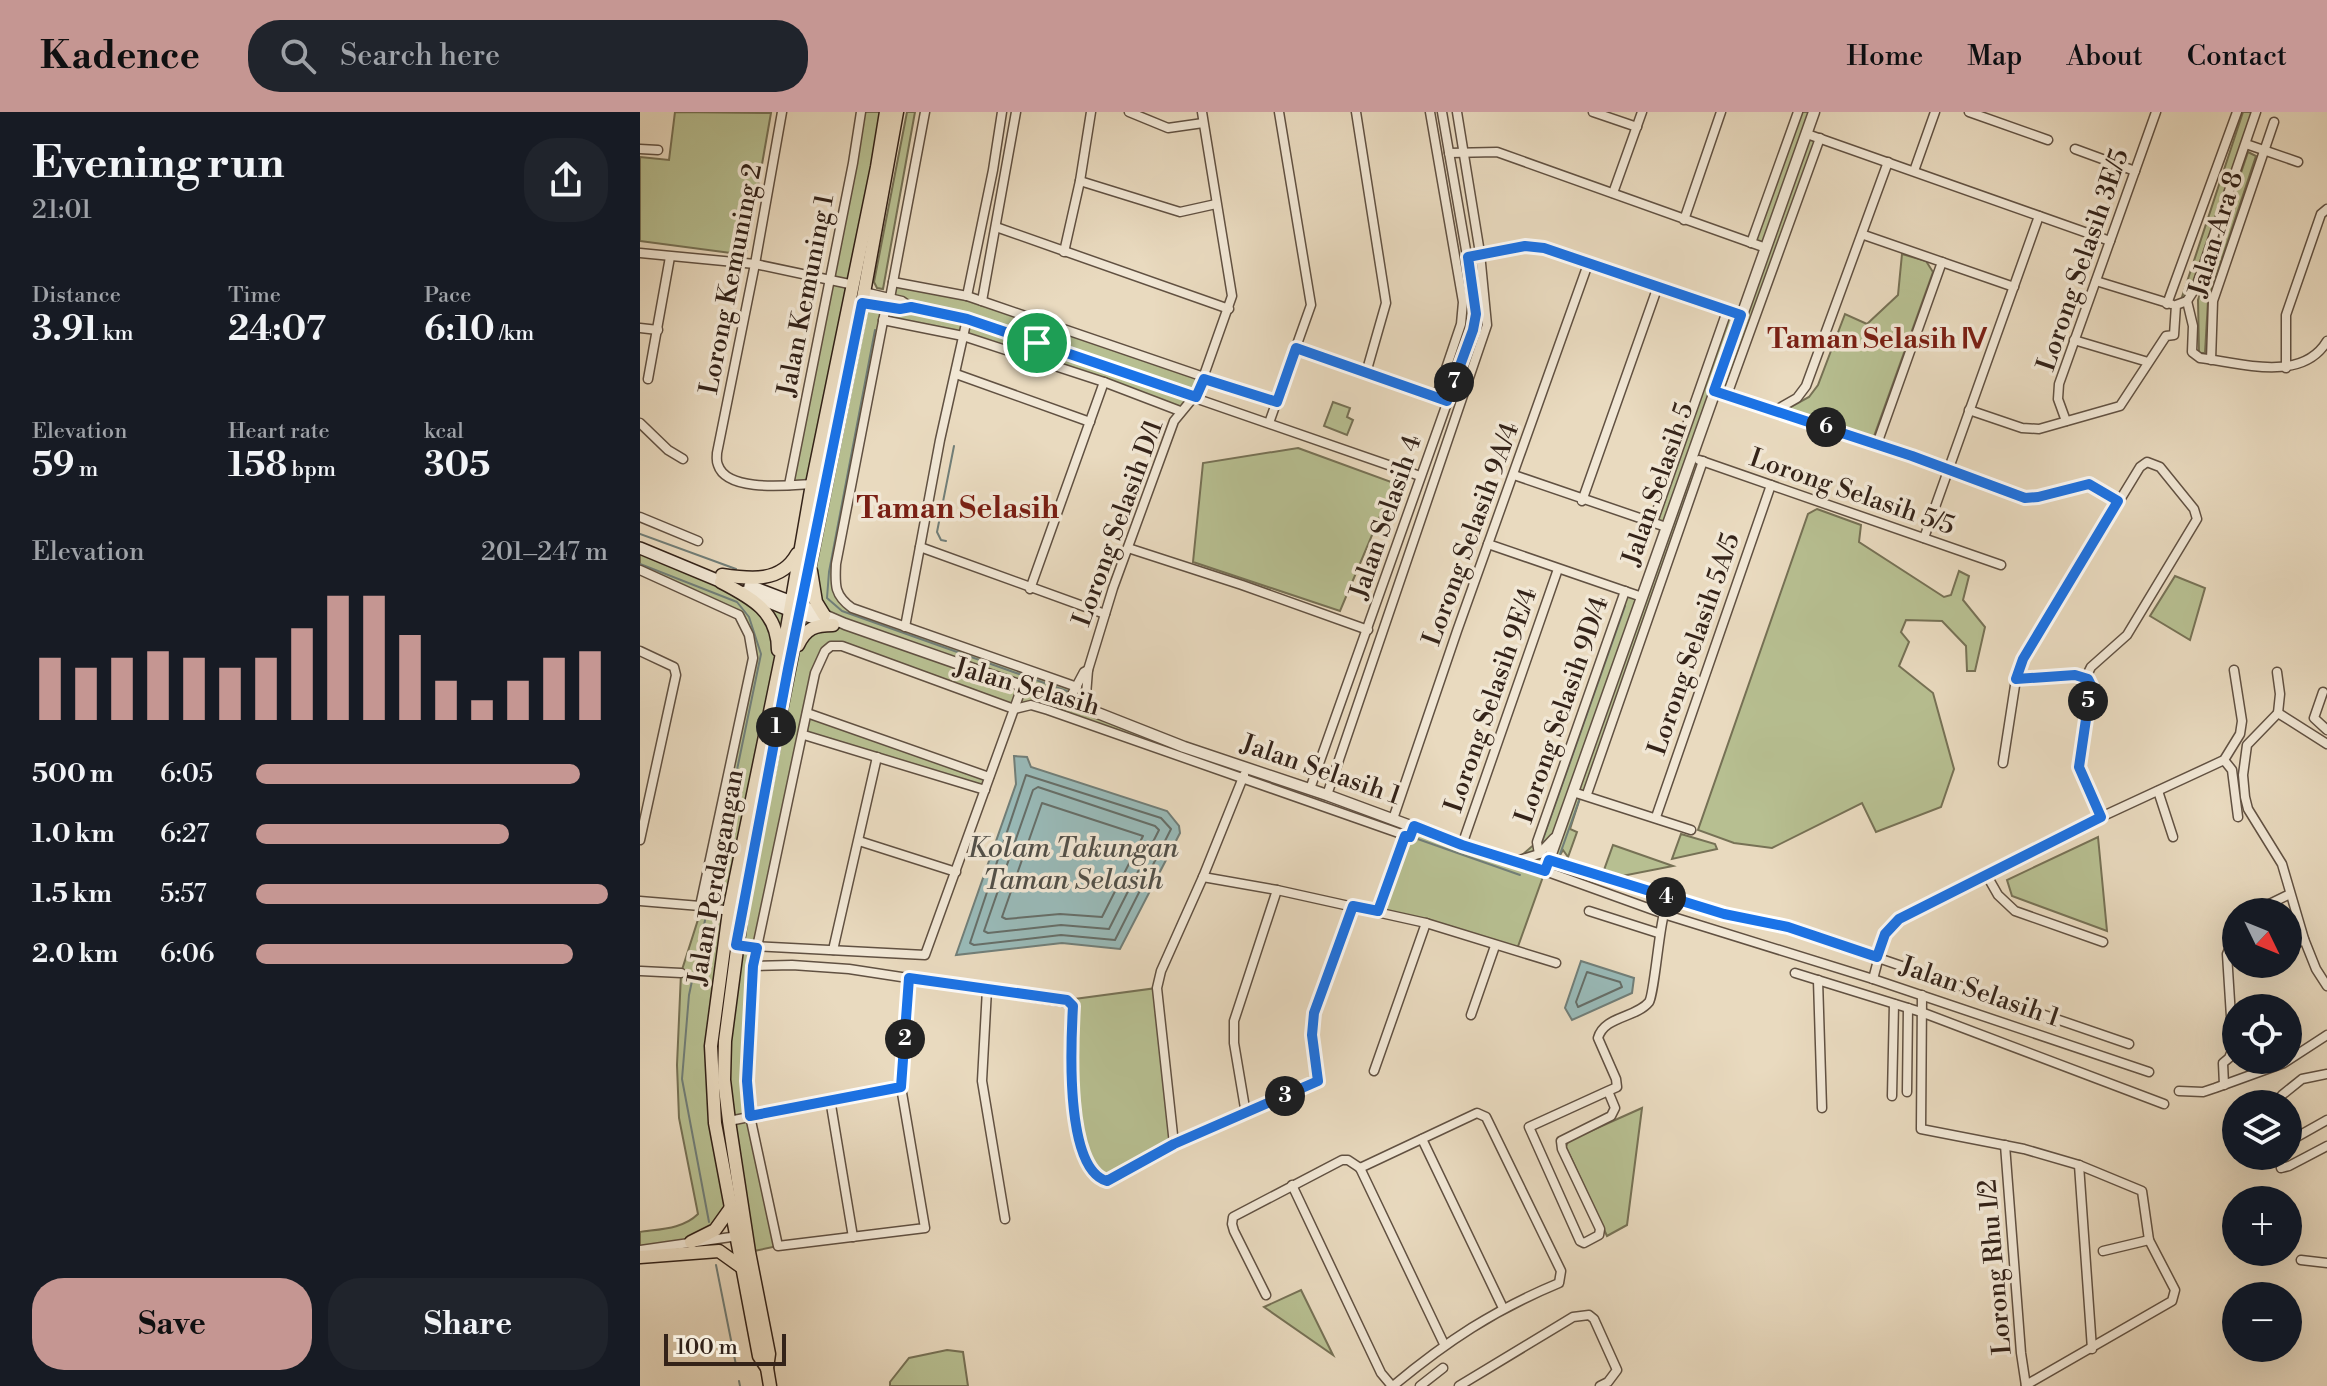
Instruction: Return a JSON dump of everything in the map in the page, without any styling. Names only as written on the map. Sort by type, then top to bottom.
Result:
[{"type":"main road","name":"Jalan Perdagangan","points":[[796,608],[812,484],[860,293],[886,112]]},
{"type":"main road","name":"Jalan Perdagangan","points":[[770,1386],[767,1368],[769,1354],[740,1235],[730,1209],[715,1123],[711,1046],[783,669],[809,560],[897,112]]},
{"type":"main road","points":[[722,578],[759,579],[777,573],[792,563],[804,534]]},
{"type":"main road","points":[[640,548],[796,608]]},
{"type":"main road","points":[[783,669],[803,635],[818,625],[834,621],[814,596],[809,560]]},
{"type":"main road","points":[[722,578],[769,614],[777,635],[783,669]]},
{"type":"main road","name":"Jalan Perdagangan","points":[[767,1368],[759,1356],[740,1266],[740,1235],[724,1080],[730,944],[723,910],[783,669]]},
{"type":"main road","points":[[691,1242],[715,1230],[730,1209]]},
{"type":"main road","points":[[640,1257],[719,1251],[740,1266]]},
{"type":"street","name":"Lorong Kemuning 2","points":[[782,112],[717,453],[718,465],[732,479],[751,485],[789,485]]},
{"type":"street","name":"Jalan Kemuning 1","points":[[789,485],[861,112]]},
{"type":"street","points":[[925,112],[836,564],[835,589],[838,596],[852,608],[1077,687]]},
{"type":"street","points":[[967,296],[1002,112]]},
{"type":"street","points":[[982,301],[1016,112]]},
{"type":"street","points":[[1064,252],[1091,112]]},
{"type":"street","points":[[1129,112],[1168,128],[1203,123]]},
{"type":"street","points":[[1196,397],[1229,309],[1231,284],[1202,112]]},
{"type":"street","points":[[1269,423],[1308,316],[1310,296],[1279,112]]},
{"type":"street","points":[[1356,112],[1386,303],[1366,373]]},
{"type":"street","points":[[1430,112],[1463,302],[1461,324],[1436,398]]},
{"type":"street","name":"Jalan Selasih 4","points":[[1310,789],[1473,330],[1476,314],[1468,257],[1442,112]]},
{"type":"street","points":[[1327,795],[1487,325],[1480,253],[1457,112]]},
{"type":"street","points":[[1593,112],[1637,127]]},
{"type":"street","points":[[1613,193],[1642,112]]},
{"type":"street","points":[[1684,220],[1721,112]]},
{"type":"street","points":[[1751,243],[1798,112]]},
{"type":"street","name":"Jalan Selasih 5","points":[[1727,395],[1767,264],[1766,248],[1814,112]]},
{"type":"street","points":[[1914,171],[1935,112]]},
{"type":"street","points":[[1969,112],[2048,140]]},
{"type":"street","name":"Lorong Selasih 3E/5","points":[[2066,421],[2058,399],[2059,384],[2156,112]]},
{"type":"street","points":[[1969,410],[2022,428],[2039,429],[2120,406],[2166,336],[2174,335],[2172,304],[2237,112]]},
{"type":"street","points":[[2096,281],[2172,304],[2187,301],[2196,287],[2256,112]]},
{"type":"street","name":"Jalan Ara 8","points":[[2211,360],[2213,301],[2274,122]]},
{"type":"street","points":[[1807,134],[2110,241]]},
{"type":"street","name":"Jalan Selasih 5","points":[[1545,871],[1544,857],[1559,832],[1741,315],[1767,264],[1820,138]]},
{"type":"street","points":[[2246,144],[2298,162]]},
{"type":"street","points":[[640,149],[658,150]]},
{"type":"street","points":[[2075,149],[2135,171]]},
{"type":"street","points":[[1449,153],[1497,152],[1766,248]]},
{"type":"street","points":[[1776,410],[1797,398],[1806,386],[1864,235],[1888,162]]},
{"type":"street","points":[[1080,181],[1180,212],[1216,204]]},
{"type":"street","points":[[2286,368],[2286,315],[2321,214],[2327,209]]},
{"type":"street","points":[[1924,538],[2039,216]]},
{"type":"street","points":[[996,227],[1229,309]]},
{"type":"street","points":[[1864,235],[2014,287]]},
{"type":"street","points":[[1468,257],[1533,246],[1741,315]]},
{"type":"street","points":[[640,253],[755,264],[830,280],[888,302],[902,301],[911,307],[967,319],[1420,476]]},
{"type":"street","points":[[648,379],[670,257]]},
{"type":"street","points":[[1877,444],[1942,262]]},
{"type":"street","name":"Lorong Selasih 9A/4","points":[[1393,819],[1588,264]]},
{"type":"street","points":[[893,282],[967,296],[1277,402]]},
{"type":"street","points":[[1582,501],[1658,286]]},
{"type":"street","points":[[2187,301],[2193,326],[2192,352],[2200,358],[2286,368],[2303,364],[2317,354],[2327,341]]},
{"type":"street","points":[[1653,522],[1727,311]]},
{"type":"street","points":[[905,627],[940,440],[967,319]]},
{"type":"street","points":[[883,320],[963,336],[1104,382],[1180,411]]},
{"type":"street","points":[[640,328],[658,330]]},
{"type":"street","points":[[2074,340],[2148,362]]},
{"type":"street","points":[[1296,348],[1447,401]]},
{"type":"street","points":[[956,374],[1090,422]]},
{"type":"street","points":[[1030,589],[1104,382]]},
{"type":"street","points":[[1714,391],[1877,444],[2025,498],[2089,484],[2118,501]]},
{"type":"street","name":"Lorong Selasih D/1","points":[[1088,670],[1174,421],[1196,397]]},
{"type":"street","points":[[640,423],[668,450],[683,459]]},
{"type":"street","name":"Lorong Selasih 5/5","points":[[1690,457],[2001,565]]},
{"type":"street","points":[[1587,794],[1703,461]]},
{"type":"street","points":[[2003,763],[2016,679],[2023,659],[2140,467],[2153,462],[2194,509],[2197,519],[2127,635],[2091,667],[2086,677]]},
{"type":"street","points":[[1514,475],[1582,501],[1666,527]]},
{"type":"street","points":[[789,485],[812,484]]},
{"type":"street","name":"Lorong Selasih 5A/5","points":[[1656,817],[1771,485]]},
{"type":"street","points":[[640,517],[698,541]]},
{"type":"street","points":[[1398,544],[1411,549]]},
{"type":"street","name":"Lorong Selasih 9D/4","points":[[1488,544],[1642,597]]},
{"type":"street","points":[[920,547],[1105,614]]},
{"type":"street","points":[[1128,548],[1368,630]]},
{"type":"street","name":"Lorong Selasih 9E/4","points":[[1462,845],[1558,569]]},
{"type":"street","points":[[640,570],[739,615],[749,635],[753,658],[700,906]]},
{"type":"street","name":"Lorong Selasih 9D/4","points":[[1544,857],[1537,842],[1625,591]]},
{"type":"street","name":"Jalan Selasih 1","points":[[796,608],[1085,708],[1245,772],[1310,789],[1667,915],[1873,979],[2149,1072]]},
{"type":"street","name":"Jalan Selasih","points":[[807,713],[815,673],[828,649],[842,646],[1014,709],[1031,705],[1245,772],[1405,836]]},
{"type":"street","points":[[640,651],[674,667],[676,675],[640,840]]},
{"type":"street","points":[[1068,702],[1088,670]]},
{"type":"street","points":[[1085,708],[1088,670]]},
{"type":"street","points":[[1873,979],[1885,934],[1899,919],[2101,817],[2224,760],[2235,743],[2242,721],[2234,670]]},
{"type":"street","points":[[2277,672],[2280,694],[2278,713],[2247,745],[2243,775],[2245,797],[2248,809],[2282,864],[2304,939],[2316,969],[2327,986]]},
{"type":"street","points":[[2016,679],[2075,675],[2086,677],[2091,685],[2079,767],[2101,817]]},
{"type":"street","points":[[730,944],[757,948],[925,955],[1022,687]]},
{"type":"street","points":[[2323,692],[2314,718],[2327,730]]},
{"type":"street","points":[[909,978],[901,1087],[925,1228],[778,1246],[750,1116],[747,1081],[753,966],[807,713],[989,777]]},
{"type":"street","points":[[2278,713],[2327,744]]},
{"type":"street","points":[[804,735],[985,790]]},
{"type":"street","points":[[2235,743],[2247,745]]},
{"type":"street","points":[[833,950],[877,757]]},
{"type":"street","points":[[2224,760],[2232,770],[2238,817]]},
{"type":"street","points":[[1174,1144],[1157,988],[1167,956],[1245,772]]},
{"type":"street","points":[[2158,791],[2173,837]]},
{"type":"street","points":[[1573,792],[1691,830]]},
{"type":"street","points":[[1378,911],[1405,836],[1410,837],[1414,826]]},
{"type":"street","points":[[859,841],[956,872]]},
{"type":"street","points":[[1515,861],[1544,857],[1724,914],[1788,927],[2129,1044]]},
{"type":"street","points":[[1986,874],[1998,895],[2015,911],[2103,942]]},
{"type":"street","points":[[1203,877],[1378,911],[1556,963]]},
{"type":"street","points":[[1246,1114],[1234,1043],[1234,1021],[1277,890]]},
{"type":"street","points":[[2282,898],[2290,894]]},
{"type":"street","points":[[1608,1091],[1615,1108],[1611,1116],[1563,1138],[1560,1144],[1600,1229],[1599,1235],[1584,1243],[1580,1241],[1529,1127],[1608,1091],[1617,1087],[1598,1038],[1600,1031],[1640,1009],[1652,997],[1658,933],[1673,899]]},
{"type":"street","points":[[640,901],[723,910]]},
{"type":"street","points":[[753,966],[849,969],[1067,1000],[1073,1006],[1070,1068],[1079,1138],[1089,1166],[1100,1179],[1107,1181],[1174,1144],[1318,1081],[1312,1035],[1314,1013],[1353,906]]},
{"type":"street","points":[[1589,911],[1658,933]]},
{"type":"street","points":[[1374,1071],[1426,923]]},
{"type":"street","points":[[1471,1015],[1495,946]]},
{"type":"street","points":[[641,971],[681,973]]},
{"type":"street","points":[[1795,973],[1921,1012],[2164,1104]]},
{"type":"street","points":[[2224,1085],[2223,1063],[2233,1048],[2229,978]]},
{"type":"street","points":[[1818,980],[1822,1108]]},
{"type":"street","points":[[987,989],[982,1081],[1005,1219]]},
{"type":"street","points":[[1922,995],[1921,1129],[2005,1145],[2079,1165],[2142,1191],[2149,1240],[2171,1281],[2175,1297],[2172,1301],[2026,1386]]},
{"type":"street","points":[[1892,1096],[1894,1004]]},
{"type":"street","points":[[1907,1092],[1908,1008]]},
{"type":"street","points":[[2179,1091],[2203,1092],[2284,1063],[2327,1035]]},
{"type":"street","points":[[2288,1090],[2302,1079],[2327,1074]]},
{"type":"street","points":[[729,1121],[901,1087]]},
{"type":"street","points":[[830,1099],[853,1237]]},
{"type":"street","points":[[1292,1185],[1381,1373],[1393,1386],[1444,1344],[1503,1308],[1559,1283],[1561,1271],[1486,1117],[1477,1113],[1360,1168]]},
{"type":"street","points":[[2302,1134],[2327,1120]]},
{"type":"street","points":[[1422,1139],[1503,1308]]},
{"type":"street","name":"Lorong Rhu 1/2","points":[[2005,1145],[2026,1386]]},
{"type":"street","points":[[2302,1159],[2327,1146]]},
{"type":"street","points":[[1266,1295],[1234,1231],[1233,1217],[1342,1160],[1348,1160],[1360,1168],[1444,1344]]},
{"type":"street","points":[[2079,1165],[2092,1349]]},
{"type":"street","points":[[640,1250],[740,1235]]},
{"type":"street","points":[[2103,1251],[2149,1240]]},
{"type":"street","points":[[2302,1260],[2327,1263]]},
{"type":"street","points":[[1459,1386],[1573,1317],[1589,1315],[1594,1319],[1617,1370],[1608,1382],[1600,1386]]},
{"type":"street","points":[[1420,1386],[1443,1368]]},
{"type":"green space","points":[[675,112],[771,113],[746,255],[640,241],[640,157],[669,160]]},
{"type":"green space","points":[[861,112],[886,112],[812,484],[789,485]]},
{"type":"green space","points":[[907,112],[915,112],[883,289],[877,288],[874,282]]},
{"type":"green space","points":[[1798,112],[1814,112],[1807,133],[1820,138],[1727,395],[1715,391],[1691,456],[1703,461],[1585,799],[1580,798],[1570,829],[1577,832],[1568,857],[1563,850],[1559,857],[1549,860],[1516,952],[1378,911],[1405,836],[1414,826],[1515,861],[1537,842],[1625,591],[1641,597],[1666,528],[1653,522],[1727,311],[1741,315],[1766,249],[1751,243]]},
{"type":"green space","points":[[2243,112],[2253,112],[2191,291],[2188,296],[2182,297]]},
{"type":"green space","points":[[2248,152],[2256,156],[2208,301],[2205,353],[2199,353],[2198,300]]},
{"type":"green space","name":"Taman Selasih Ⅳ","points":[[1902,254],[1926,261],[1933,272],[1873,439],[1787,409],[1809,397],[1818,385],[1845,314],[1867,324],[1898,295]]},
{"type":"green space","points":[[893,282],[967,296],[1204,379],[1180,411],[963,336],[887,320],[835,589],[847,604],[1077,687],[1068,701],[1247,767],[1243,777],[1031,705],[1014,709],[842,646],[825,651],[808,714],[989,777],[985,790],[804,735],[753,966],[747,1081],[778,1246],[749,1252],[724,1080],[736,945],[863,298],[890,303],[889,307],[910,307],[890,298]]},
{"type":"green space","points":[[1333,402],[1350,408],[1347,417],[1353,420],[1347,435],[1324,426]]},
{"type":"green space","points":[[1298,448],[1394,483],[1340,611],[1193,562],[1203,463]]},
{"type":"green space","points":[[1817,509],[1861,525],[1859,542],[1944,597],[1951,595],[1959,571],[1969,576],[1963,600],[1985,627],[1975,671],[1967,671],[1966,646],[1942,621],[1906,620],[1901,632],[1909,642],[1899,666],[1933,693],[1954,769],[1941,807],[1876,832],[1862,803],[1772,848],[1734,843],[1698,830],[1808,514]]},
{"type":"green space","points":[[640,548],[790,610],[729,911],[711,1046],[730,1209],[722,1220],[702,1235],[640,1250],[640,1232],[678,1225],[698,1214],[679,1118],[677,1065],[681,973],[702,907],[753,658],[739,615],[640,570]]},
{"type":"green space","points":[[2175,576],[2205,588],[2190,640],[2150,616]]},
{"type":"green space","points":[[1681,834],[1715,844],[1717,849],[1672,859]]},
{"type":"green space","points":[[2098,837],[2107,931],[2012,896],[2007,880]]},
{"type":"green space","points":[[1613,845],[1673,866],[1622,876],[1604,870]]},
{"type":"green space","points":[[1157,988],[1174,1144],[1107,1181],[1089,1166],[1073,1103],[1073,1006],[1067,1000]]},
{"type":"green space","points":[[1642,1108],[1627,1225],[1607,1236],[1566,1147],[1568,1141]]},
{"type":"green space","points":[[1301,1290],[1333,1355],[1264,1307]]},
{"type":"green space","points":[[947,1350],[963,1352],[968,1386],[890,1386],[909,1358]]},
{"type":"water","name":"Kolam Takungan Taman Selasih","points":[[1014,756],[1027,757],[1031,767],[1167,811],[1179,826],[1180,833],[1120,949],[1062,943],[956,955],[1016,784]]},
{"type":"water","points":[[1581,961],[1634,978],[1632,993],[1572,1020],[1565,1008]]},
{"type":"waterway","points":[[875,330],[829,572],[827,598],[842,611],[1067,691]]},
{"type":"waterway","points":[[946,541],[941,540],[937,532],[954,446]]},
{"type":"waterway","points":[[640,534],[736,569]]},
{"type":"waterway","points":[[640,564],[737,602],[749,617],[761,654],[709,905]]},
{"type":"waterway","points":[[1542,842],[1625,606]]},
{"type":"waterway","points":[[1247,775],[1271,784]]},
{"type":"waterway","points":[[1559,857],[1580,798]]},
{"type":"waterway","points":[[1412,837],[1520,875]]},
{"type":"waterway","points":[[707,911],[689,995],[682,1079],[709,1222]]},
{"type":"waterway","points":[[716,1265],[736,1365]]},
{"type":"waterway","points":[[739,1381],[740,1386]]},
{"type":"district","name":"Taman Selasih Ⅳ","points":[[1877,339]]},
{"type":"district","name":"Taman Selasih","points":[[958,509]]},
{"type":"route","points":[[1525,246],[1544,248],[1741,315],[1714,391],[1912,456],[2025,498],[2089,484],[2118,501],[2023,659],[2016,679],[2081,675],[2088,679],[2091,685],[2079,767],[2101,817],[1899,919],[1885,934],[1877,957],[1788,927],[1724,914],[1549,860],[1545,871],[1414,826],[1410,837],[1405,836],[1378,911],[1353,906],[1314,1013],[1312,1035],[1318,1081],[1174,1144],[1107,1181],[1100,1179],[1089,1166],[1079,1138],[1071,1080],[1073,1006],[1067,1000],[909,978],[901,1087],[750,1116],[747,1081],[753,966],[757,948],[736,945],[823,487],[862,303],[900,309],[911,307],[967,319],[1037,343],[1196,397],[1204,379],[1277,402],[1296,348],[1447,401],[1476,314],[1468,257],[1525,246]]}]
